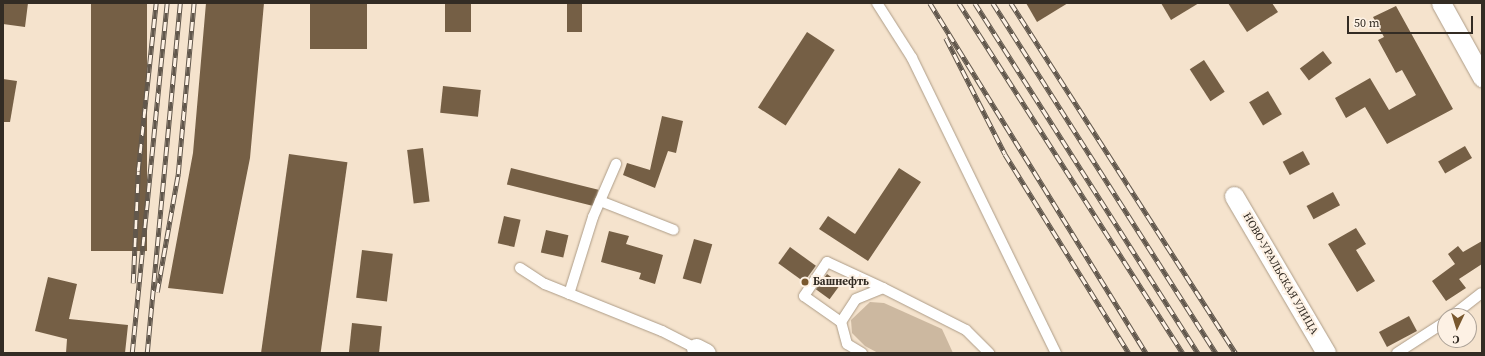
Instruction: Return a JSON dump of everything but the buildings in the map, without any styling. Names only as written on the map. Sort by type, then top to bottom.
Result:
[{"type":"street","points":[[1441,3],[1482,77]]},
{"type":"street","name":"НОВО-УРАЛЬСКАЯ УЛИЦА","points":[[1234,196],[1326,353]]},
{"type":"lane","points":[[877,3],[912,58],[1056,353]]},
{"type":"lane","points":[[569,294],[600,201],[616,164]]},
{"type":"lane","points":[[600,201],[674,230]]},
{"type":"lane","points":[[862,353],[847,344],[841,322],[804,296],[827,262],[883,288],[966,330],[989,353]]},
{"type":"lane","points":[[520,268],[545,284],[662,331],[699,351]]},
{"type":"lane","points":[[841,322],[856,300],[883,288]]},
{"type":"lane","points":[[1462,308],[1481,293]]},
{"type":"lane","points":[[1397,353],[1437,327]]},
{"type":"shaded area","points":[[870,302],[884,303],[942,329],[953,353],[878,353],[865,346],[852,333],[851,320]]},
{"type":"railway","points":[[133,283],[138,171],[156,3]]},
{"type":"railway","points":[[132,353],[167,3]]},
{"type":"railway","points":[[147,353],[180,3]]},
{"type":"railway","points":[[157,292],[178,174],[194,3]]},
{"type":"railway","points":[[930,3],[1146,353]]},
{"type":"railway","points":[[959,3],[1183,353]]},
{"type":"railway","points":[[975,3],[1198,353]]},
{"type":"railway","points":[[993,3],[1216,353]]},
{"type":"railway","points":[[1011,3],[1236,353]]},
{"type":"railway","points":[[946,38],[1005,154],[1129,353]]},
{"type":"place","name":"Башнефть","points":[[805,282]]}]
